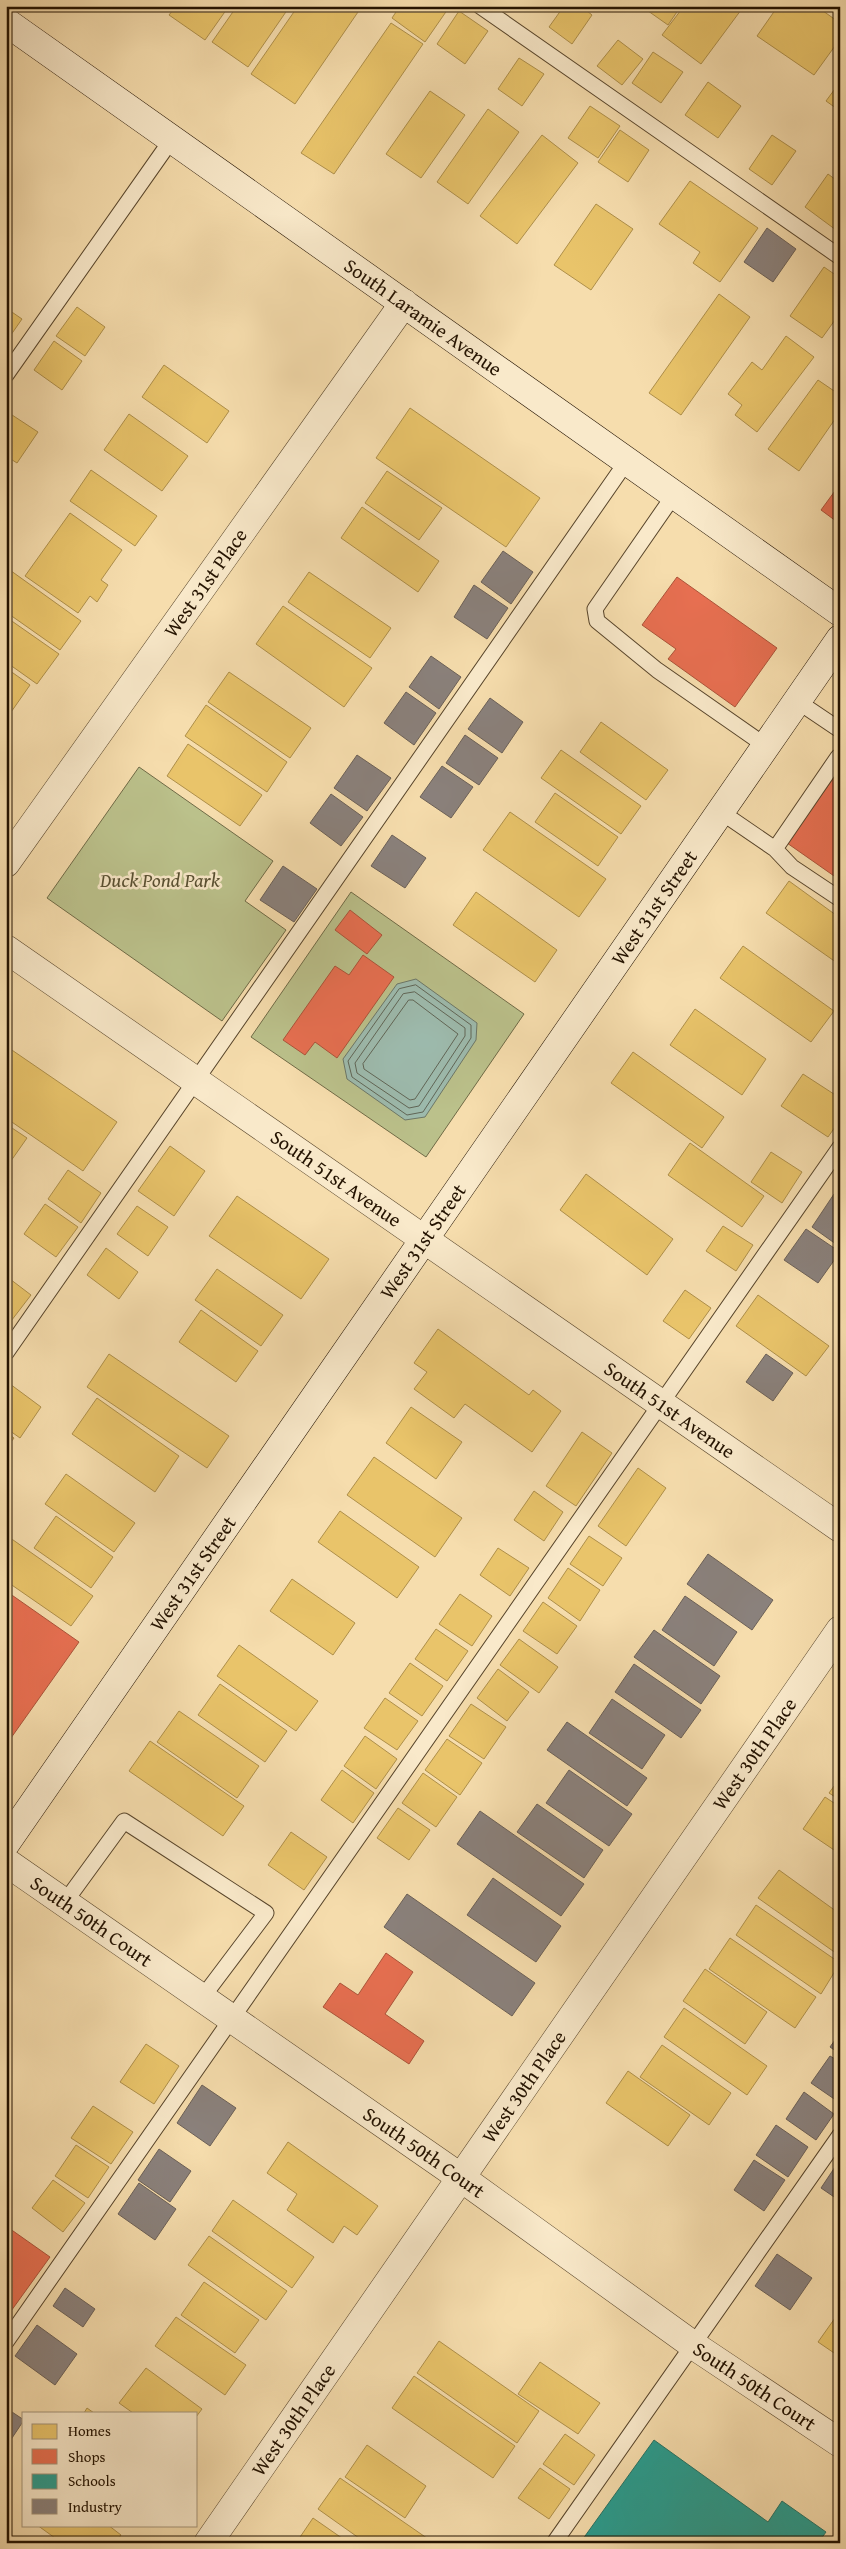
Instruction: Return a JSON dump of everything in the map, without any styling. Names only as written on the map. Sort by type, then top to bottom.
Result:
[{"type":"street","name":"South Laramie Avenue","points":[[6,22],[840,612]]},
{"type":"street","name":"West 31st Place","points":[[6,863],[404,303]]},
{"type":"street","name":"West 31st Street","points":[[6,1843],[426,1240],[840,639]]},
{"type":"street","name":"South 51st Avenue","points":[[6,949],[840,1528]]},
{"type":"street","name":"West 30th Place","points":[[208,2543],[840,1630]]},
{"type":"street","name":"South 50th Court","points":[[6,1862],[460,2177],[693,2345],[840,2443]]},
{"type":"lane","points":[[480,6],[840,257]]},
{"type":"lane","points":[[6,375],[172,139]]},
{"type":"lane","points":[[6,1353],[627,461]]},
{"type":"lane","points":[[674,495],[595,609],[597,621],[657,670],[766,746]]},
{"type":"lane","points":[[797,700],[840,730]]},
{"type":"lane","points":[[775,849],[811,802],[839,756]]},
{"type":"lane","points":[[721,812],[775,849],[792,866],[840,899]]},
{"type":"lane","points":[[6,2342],[840,1147]]},
{"type":"lane","points":[[65,1902],[124,1821],[266,1912],[202,1998]]},
{"type":"lane","points":[[554,2543],[840,2135]]},
{"type":"green space","name":"Duck Pond Park","points":[[139,767],[273,861],[245,901],[286,930],[222,1021],[47,898]]},
{"type":"green space","points":[[351,892],[524,1014],[426,1157],[251,1037]]},
{"type":"water","points":[[416,979],[477,1023],[476,1040],[425,1117],[405,1120],[347,1079],[343,1059],[397,984]]},
{"type":"building: Homes","points":[[176,6],[229,6],[205,40],[169,15]]},
{"type":"building: Homes","points":[[237,6],[290,6],[248,67],[212,42]]},
{"type":"building: Homes","points":[[298,6],[350,6],[358,12],[295,104],[251,74]]},
{"type":"building: Homes","points":[[400,6],[450,6],[425,42],[392,18]]},
{"type":"building: Homes","points":[[564,6],[581,6],[592,15],[572,44],[549,27]]},
{"type":"building: Homes","points":[[641,6],[681,6],[668,25]]},
{"type":"building: Homes","points":[[684,6],[744,6],[701,64],[662,35]]},
{"type":"building: Homes","points":[[778,6],[816,6],[840,23],[840,39],[814,75],[757,36]]},
{"type":"building: Homes","points":[[459,11],[488,31],[465,64],[437,44]]},
{"type":"building: Homes","points":[[391,23],[423,44],[334,174],[301,153]]},
{"type":"building: Homes","points":[[618,40],[643,59],[622,85],[597,66]]},
{"type":"building: Homes","points":[[653,52],[683,72],[661,103],[632,83]]},
{"type":"building: Homes","points":[[519,58],[544,74],[522,106],[498,89]]},
{"type":"building: Homes","points":[[708,82],[741,106],[718,138],[685,115]]},
{"type":"building: Homes","points":[[840,82],[840,111],[826,101]]},
{"type":"building: Homes","points":[[430,91],[465,115],[421,178],[386,154]]},
{"type":"building: Homes","points":[[590,106],[620,126],[598,158],[568,138]]},
{"type":"building: Homes","points":[[488,109],[519,132],[468,204],[437,182]]},
{"type":"building: Homes","points":[[620,130],[649,150],[628,182],[598,162]]},
{"type":"building: Homes","points":[[542,135],[578,163],[517,244],[480,216]]},
{"type":"building: Homes","points":[[772,135],[796,151],[772,185],[749,169]]},
{"type":"building: Homes","points":[[828,174],[840,183],[840,224],[836,230],[805,207]]},
{"type":"building: Homes","points":[[690,181],[758,228],[720,282],[693,263],[700,252],[659,224]]},
{"type":"building: Homes","points":[[596,204],[633,229],[591,290],[554,265]]},
{"type":"building: Homes","points":[[6,264],[11,267],[6,274]]},
{"type":"building: Homes","points":[[824,267],[840,278],[840,313],[822,338],[790,316]]},
{"type":"building: Homes","points":[[719,294],[750,317],[681,415],[649,393]]},
{"type":"building: Homes","points":[[77,307],[105,327],[85,356],[56,336]]},
{"type":"building: Homes","points":[[6,308],[22,319],[6,342]]},
{"type":"building: Homes","points":[[786,336],[814,357],[757,432],[735,415],[742,405],[728,394],[752,362],[762,370]]},
{"type":"building: Homes","points":[[54,341],[82,361],[62,390],[34,370]]},
{"type":"building: Homes","points":[[164,365],[229,411],[207,443],[142,397]]},
{"type":"building: Homes","points":[[818,380],[840,395],[840,412],[799,471],[768,449]]},
{"type":"building: Homes","points":[[410,408],[540,498],[506,547],[376,458]]},
{"type":"building: Homes","points":[[6,411],[38,432],[17,463],[6,456]]},
{"type":"building: Homes","points":[[129,414],[188,456],[162,491],[104,450]]},
{"type":"building: Homes","points":[[91,470],[157,516],[135,546],[70,501]]},
{"type":"building: Homes","points":[[387,471],[442,508],[419,540],[365,503]]},
{"type":"building: Homes","points":[[362,507],[439,561],[418,592],[341,538]]},
{"type":"building: Homes","points":[[70,513],[122,550],[101,580],[108,585],[97,602],[90,596],[78,613],[25,576]]},
{"type":"building: Homes","points":[[7,568],[81,621],[60,650],[6,612]]},
{"type":"building: Homes","points":[[309,572],[391,628],[370,658],[288,602]]},
{"type":"building: Homes","points":[[283,606],[372,668],[344,707],[256,644]]},
{"type":"building: Homes","points":[[6,617],[59,654],[37,684],[6,662]]},
{"type":"building: Homes","points":[[6,668],[30,685],[9,715],[6,713]]},
{"type":"building: Homes","points":[[229,672],[311,728],[290,758],[208,702]]},
{"type":"building: Homes","points":[[206,705],[287,762],[267,792],[185,736]]},
{"type":"building: Homes","points":[[601,722],[668,770],[646,800],[580,752]]},
{"type":"building: Homes","points":[[188,744],[262,795],[240,826],[167,776]]},
{"type":"building: Homes","points":[[561,750],[641,806],[621,834],[541,778]]},
{"type":"building: Homes","points":[[555,793],[618,837],[598,866],[535,822]]},
{"type":"building: Homes","points":[[510,812],[606,879],[579,917],[483,850]]},
{"type":"building: Homes","points":[[789,881],[840,918],[840,965],[766,913]]},
{"type":"building: Homes","points":[[476,892],[557,950],[535,982],[453,925]]},
{"type":"building: Homes","points":[[743,946],[834,1011],[811,1042],[720,978]]},
{"type":"building: Homes","points":[[695,1009],[766,1059],[742,1095],[670,1045]]},
{"type":"building: Homes","points":[[6,1046],[117,1122],[83,1171],[6,1118]]},
{"type":"building: Homes","points":[[633,1052],[724,1117],[702,1148],[611,1083]]},
{"type":"building: Homes","points":[[803,1074],[840,1098],[840,1120],[828,1137],[781,1106]]},
{"type":"building: Homes","points":[[6,1124],[27,1138],[6,1168]]},
{"type":"building: Homes","points":[[690,1143],[764,1196],[742,1227],[668,1175]]},
{"type":"building: Homes","points":[[170,1146],[205,1171],[174,1216],[138,1191]]},
{"type":"building: Homes","points":[[771,1152],[802,1172],[782,1203],[751,1182]]},
{"type":"building: Homes","points":[[68,1170],[101,1193],[81,1223],[48,1199]]},
{"type":"building: Homes","points":[[586,1174],[673,1239],[647,1275],[560,1210]]},
{"type":"building: Homes","points":[[237,1196],[329,1259],[301,1299],[209,1236]]},
{"type":"building: Homes","points":[[45,1204],[78,1227],[56,1257],[24,1234]]},
{"type":"building: Homes","points":[[137,1206],[168,1227],[148,1256],[117,1234]]},
{"type":"building: Homes","points":[[723,1226],[753,1245],[736,1271],[706,1251]]},
{"type":"building: Homes","points":[[106,1248],[138,1272],[119,1299],[87,1275]]},
{"type":"building: Homes","points":[[217,1269],[283,1315],[261,1346],[195,1300]]},
{"type":"building: Homes","points":[[6,1276],[31,1295],[8,1325],[6,1324]]},
{"type":"building: Homes","points":[[685,1290],[711,1308],[689,1339],[663,1321]]},
{"type":"building: Homes","points":[[758,1295],[829,1346],[806,1376],[736,1326]]},
{"type":"building: Homes","points":[[201,1310],[258,1351],[236,1382],[179,1342]]},
{"type":"building: Homes","points":[[438,1329],[529,1395],[533,1390],[561,1411],[532,1452],[465,1404],[454,1418],[414,1389],[427,1372],[414,1363]]},
{"type":"building: Homes","points":[[109,1354],[229,1436],[207,1468],[87,1387]]},
{"type":"building: Homes","points":[[10,1384],[41,1407],[20,1438],[6,1428],[6,1389]]},
{"type":"building: Homes","points":[[97,1398],[179,1456],[155,1492],[72,1434]]},
{"type":"building: Homes","points":[[411,1407],[462,1442],[436,1479],[386,1443]]},
{"type":"building: Homes","points":[[6,1432],[14,1438],[6,1449]]},
{"type":"building: Homes","points":[[582,1432],[612,1453],[576,1506],[546,1486]]},
{"type":"building: Homes","points":[[374,1457],[462,1518],[435,1557],[347,1495]]},
{"type":"building: Homes","points":[[638,1468],[666,1488],[626,1546],[598,1526]]},
{"type":"building: Homes","points":[[66,1474],[135,1523],[114,1552],[45,1504]]},
{"type":"building: Homes","points":[[534,1491],[563,1512],[544,1541],[514,1520]]},
{"type":"building: Homes","points":[[340,1511],[419,1567],[397,1598],[318,1542]]},
{"type":"building: Homes","points":[[56,1516],[113,1557],[91,1588],[34,1548]]},
{"type":"building: Homes","points":[[6,1535],[93,1596],[71,1626],[6,1581]]},
{"type":"building: Homes","points":[[589,1536],[622,1558],[603,1586],[570,1564]]},
{"type":"building: Homes","points":[[498,1548],[529,1568],[510,1596],[480,1575]]},
{"type":"building: Homes","points":[[568,1568],[600,1590],[580,1621],[548,1598]]},
{"type":"building: Homes","points":[[292,1579],[355,1623],[333,1655],[270,1611]]},
{"type":"building: Homes","points":[[460,1594],[492,1616],[472,1646],[439,1624]]},
{"type":"building: Homes","points":[[543,1602],[577,1626],[557,1654],[523,1631]]},
{"type":"building: Homes","points":[[436,1629],[468,1651],[447,1681],[415,1659]]},
{"type":"building: Homes","points":[[519,1639],[558,1667],[539,1693],[500,1665]]},
{"type":"building: Homes","points":[[239,1645],[318,1701],[296,1731],[217,1676]]},
{"type":"building: Homes","points":[[410,1663],[443,1686],[422,1716],[389,1693]]},
{"type":"building: Homes","points":[[498,1669],[529,1692],[507,1721],[477,1698]]},
{"type":"building: Homes","points":[[220,1684],[287,1731],[265,1762],[198,1715]]},
{"type":"building: Homes","points":[[385,1698],[418,1721],[397,1750],[364,1728]]},
{"type":"building: Homes","points":[[471,1704],[506,1727],[484,1759],[449,1736]]},
{"type":"building: Homes","points":[[179,1711],[259,1766],[237,1798],[157,1742]]},
{"type":"building: Homes","points":[[365,1736],[397,1759],[376,1789],[344,1766]]},
{"type":"building: Homes","points":[[447,1739],[482,1763],[460,1795],[425,1770]]},
{"type":"building: Homes","points":[[150,1741],[244,1806],[223,1836],[129,1771]]},
{"type":"building: Homes","points":[[342,1770],[374,1793],[353,1823],[321,1800]]},
{"type":"building: Homes","points":[[423,1773],[457,1797],[436,1827],[402,1803]]},
{"type":"building: Homes","points":[[840,1778],[840,1800],[829,1793]]},
{"type":"building: Homes","points":[[825,1797],[840,1807],[840,1854],[803,1829]]},
{"type":"building: Homes","points":[[398,1808],[430,1830],[409,1860],[377,1838]]},
{"type":"building: Homes","points":[[291,1832],[327,1857],[304,1890],[268,1865]]},
{"type":"building: Homes","points":[[779,1870],[840,1914],[840,1956],[758,1898]]},
{"type":"building: Homes","points":[[756,1905],[840,1963],[821,1994],[736,1935]]},
{"type":"building: Homes","points":[[730,1938],[816,1997],[795,2028],[709,1969]]},
{"type":"building: Homes","points":[[705,1969],[767,2012],[745,2044],[683,2001]]},
{"type":"building: Homes","points":[[684,2008],[767,2066],[747,2095],[664,2037]]},
{"type":"building: Homes","points":[[146,2044],[179,2066],[154,2104],[120,2082]]},
{"type":"building: Homes","points":[[662,2045],[731,2093],[709,2125],[640,2077]]},
{"type":"building: Homes","points":[[628,2071],[690,2115],[668,2146],[606,2103]]},
{"type":"building: Homes","points":[[93,2106],[133,2132],[111,2164],[71,2138]]},
{"type":"building: Homes","points":[[288,2142],[378,2206],[357,2235],[344,2226],[333,2243],[287,2210],[297,2194],[267,2173]]},
{"type":"building: Homes","points":[[76,2145],[109,2167],[88,2198],[55,2176]]},
{"type":"building: Homes","points":[[53,2180],[85,2203],[63,2232],[32,2208]]},
{"type":"building: Homes","points":[[233,2200],[314,2257],[292,2288],[212,2231]]},
{"type":"building: Homes","points":[[209,2236],[287,2291],[266,2320],[188,2265]]},
{"type":"building: Homes","points":[[204,2282],[259,2320],[235,2353],[181,2315]]},
{"type":"building: Homes","points":[[840,2311],[840,2357],[818,2342]]},
{"type":"building: Homes","points":[[176,2317],[246,2365],[225,2395],[155,2346]]},
{"type":"building: Homes","points":[[439,2341],[539,2411],[517,2443],[417,2373]]},
{"type":"building: Homes","points":[[540,2362],[600,2403],[578,2434],[518,2394]]},
{"type":"building: Homes","points":[[146,2368],[202,2409],[198,2414],[198,2412],[132,2412],[119,2403]]},
{"type":"building: Homes","points":[[414,2376],[515,2446],[493,2478],[392,2408]]},
{"type":"building: Homes","points":[[87,2408],[93,2412],[85,2412]]},
{"type":"building: Homes","points":[[565,2434],[595,2455],[574,2485],[543,2464]]},
{"type":"building: Homes","points":[[367,2445],[426,2486],[405,2518],[345,2477]]},
{"type":"building: Homes","points":[[540,2468],[570,2489],[549,2519],[518,2498]]},
{"type":"building: Homes","points":[[340,2478],[434,2543],[366,2543],[318,2509]]},
{"type":"building: Homes","points":[[313,2518],[349,2543],[296,2543]]},
{"type":"building: Homes","points":[[38,2526],[109,2526],[121,2535],[115,2543],[62,2543]]},
{"type":"building: Shops","points":[[840,484],[840,524],[821,510]]},
{"type":"building: Shops","points":[[677,577],[777,648],[735,707],[668,659],[676,649],[642,625]]},
{"type":"building: Shops","points":[[840,769],[840,874],[837,878],[787,843]]},
{"type":"building: Shops","points":[[350,910],[382,935],[367,954],[335,930]]},
{"type":"building: Shops","points":[[363,955],[394,977],[337,1058],[315,1042],[305,1055],[283,1040],[335,966],[349,975]]},
{"type":"building: Shops","points":[[6,1591],[79,1642],[6,1745]]},
{"type":"building: Shops","points":[[386,1953],[413,1972],[385,2014],[424,2041],[409,2064],[323,2007],[340,1983],[358,1995]]},
{"type":"building: Shops","points":[[6,2226],[50,2257],[6,2318]]},
{"type":"building: Schools","points":[[654,2440],[768,2522],[782,2501],[826,2532],[818,2543],[580,2543]]},
{"type":"building: Industry","points":[[767,228],[796,249],[773,282],[744,262]]},
{"type":"building: Industry","points":[[503,551],[533,572],[511,604],[481,582]]},
{"type":"building: Industry","points":[[474,585],[508,608],[487,639],[454,617]]},
{"type":"building: Industry","points":[[431,656],[461,677],[439,709],[409,687]]},
{"type":"building: Industry","points":[[406,692],[436,713],[414,745],[384,723]]},
{"type":"building: Industry","points":[[490,698],[523,722],[502,753],[468,729]]},
{"type":"building: Industry","points":[[465,735],[498,758],[479,785],[446,763]]},
{"type":"building: Industry","points":[[357,755],[391,778],[367,811],[334,788]]},
{"type":"building: Industry","points":[[442,766],[473,787],[451,818],[420,797]]},
{"type":"building: Industry","points":[[331,794],[363,817],[341,846],[310,823]]},
{"type":"building: Industry","points":[[392,835],[426,858],[405,888],[371,866]]},
{"type":"building: Industry","points":[[283,866],[317,889],[294,922],[260,900]]},
{"type":"building: Industry","points":[[834,1194],[840,1198],[840,1247],[812,1227]]},
{"type":"building: Industry","points":[[806,1229],[840,1252],[818,1283],[784,1260]]},
{"type":"building: Industry","points":[[766,1354],[793,1373],[773,1401],[746,1382]]},
{"type":"building: Industry","points":[[708,1554],[773,1600],[752,1630],[687,1584]]},
{"type":"building: Industry","points":[[685,1596],[737,1632],[714,1666],[662,1630]]},
{"type":"building: Industry","points":[[654,1630],[720,1676],[701,1704],[634,1657]]},
{"type":"building: Industry","points":[[634,1664],[701,1710],[681,1738],[615,1692]]},
{"type":"building: Industry","points":[[612,1699],[665,1735],[642,1769],[589,1733]]},
{"type":"building: Industry","points":[[567,1722],[647,1778],[627,1806],[547,1750]]},
{"type":"building: Industry","points":[[569,1770],[632,1814],[609,1846],[546,1803]]},
{"type":"building: Industry","points":[[537,1804],[603,1850],[584,1878],[517,1832]]},
{"type":"building: Industry","points":[[480,1811],[584,1884],[561,1916],[457,1844]]},
{"type":"building: Industry","points":[[493,1878],[561,1926],[536,1962],[467,1915]]},
{"type":"building: Industry","points":[[407,1894],[535,1983],[512,2016],[384,1927]]},
{"type":"building: Industry","points":[[840,2033],[840,2054],[830,2047]]},
{"type":"building: Industry","points":[[830,2056],[840,2062],[840,2103],[811,2083]]},
{"type":"building: Industry","points":[[202,2085],[236,2108],[210,2146],[177,2123]]},
{"type":"building: Industry","points":[[804,2092],[834,2114],[816,2140],[786,2119]]},
{"type":"building: Industry","points":[[776,2125],[808,2147],[788,2177],[756,2155]]},
{"type":"building: Industry","points":[[159,2149],[191,2171],[170,2202],[138,2180]]},
{"type":"building: Industry","points":[[754,2160],[785,2180],[764,2211],[734,2190]]},
{"type":"building: Industry","points":[[837,2164],[840,2166],[840,2201],[821,2188]]},
{"type":"building: Industry","points":[[139,2183],[176,2209],[155,2240],[118,2214]]},
{"type":"building: Industry","points":[[777,2254],[812,2278],[790,2310],[755,2286]]},
{"type":"building: Industry","points":[[65,2288],[95,2309],[83,2327],[53,2306]]},
{"type":"building: Industry","points":[[37,2325],[77,2354],[55,2385],[15,2356]]},
{"type":"building: Industry","points":[[6,2408],[22,2419],[22,2423],[6,2447]]}]
